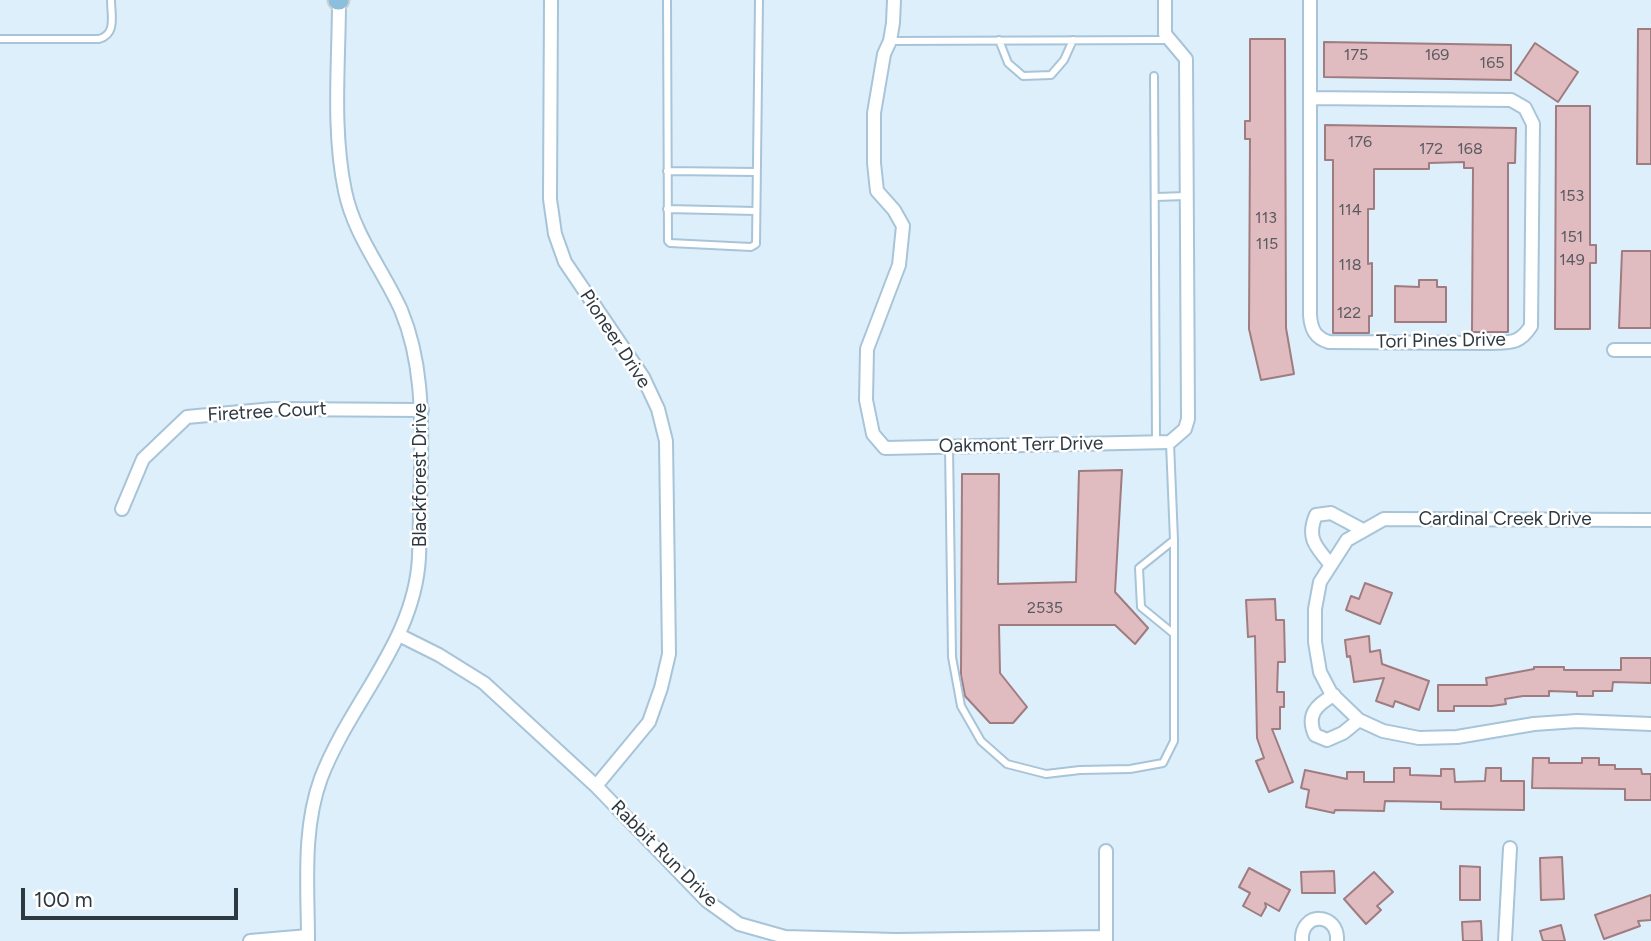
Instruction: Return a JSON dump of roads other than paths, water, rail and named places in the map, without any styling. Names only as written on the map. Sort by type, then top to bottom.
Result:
[{"type":"street","name":"Blackforest Drive","points":[[308,939],[308,833],[313,804],[335,748],[399,635],[415,589],[419,561],[422,410],[413,345],[400,310],[355,225],[345,193],[338,131],[338,0]]},
{"type":"street","name":"Pioneer Drive","points":[[551,0],[550,199],[555,234],[565,262],[643,377],[658,409],[666,442],[669,654],[649,722],[596,786]]},
{"type":"street","name":"Oakmont Terr Drive","points":[[894,0],[890,41],[884,54],[874,113],[874,163],[877,191],[894,210],[903,226],[899,265],[867,349],[866,400],[873,434],[885,448],[1170,442]]},
{"type":"street","points":[[1165,0],[1165,34],[1186,59],[1188,419],[1185,429],[1170,442]]},
{"type":"street","name":"Tori Pines Drive","points":[[1310,0],[1310,99],[1310,315],[1316,335],[1329,342],[1476,343],[1513,342],[1524,337],[1531,326],[1533,124],[1525,108],[1511,100],[1310,99]]},
{"type":"street","points":[[1614,349],[1651,350]]},
{"type":"street","name":"Firetree Court","points":[[121,509],[143,459],[187,416],[273,409],[422,410]]},
{"type":"street","points":[[1331,565],[1316,548],[1311,533],[1316,515],[1331,513],[1363,530]]},
{"type":"street","name":"Cardinal Creek Drive","points":[[1651,520],[1384,519],[1347,540],[1320,582],[1315,609],[1315,642],[1320,672],[1334,695],[1359,720],[1383,731],[1419,738],[1457,737],[1534,724],[1577,721],[1651,724]]},
{"type":"street","name":"Rabbit Run Drive","points":[[399,635],[439,655],[484,683],[596,786],[707,901],[739,924],[785,937],[896,940],[1106,939]]},
{"type":"street","points":[[1334,695],[1317,706],[1311,717],[1315,735],[1327,740],[1343,733],[1359,720]]},
{"type":"street","points":[[1505,941],[1510,848]]},
{"type":"street","points":[[1106,851],[1106,939]]},
{"type":"street","points":[[1302,941],[1306,925],[1312,920],[1320,919],[1328,921],[1334,927],[1337,941]]},
{"type":"street","points":[[250,941],[308,939]]},
{"type":"lane","points":[[0,39],[107,37],[112,31],[111,0]]},
{"type":"lane","points":[[667,0],[667,238],[670,243],[751,247],[755,244],[759,0]]},
{"type":"lane","points":[[999,40],[1008,63],[1023,76],[1051,75],[1064,60],[1073,40]]},
{"type":"lane","points":[[890,41],[1170,40]]},
{"type":"lane","points":[[1154,76],[1156,443]]},
{"type":"lane","points":[[667,171],[757,172]]},
{"type":"lane","points":[[1154,197],[1187,196]]},
{"type":"lane","points":[[667,209],[756,211]]},
{"type":"lane","points":[[949,446],[952,657],[961,706],[981,741],[1007,764],[1046,775],[1080,770],[1130,769],[1163,763],[1174,741],[1174,540],[1170,442]]},
{"type":"lane","points":[[1174,540],[1139,568],[1141,607],[1174,634]]}]
